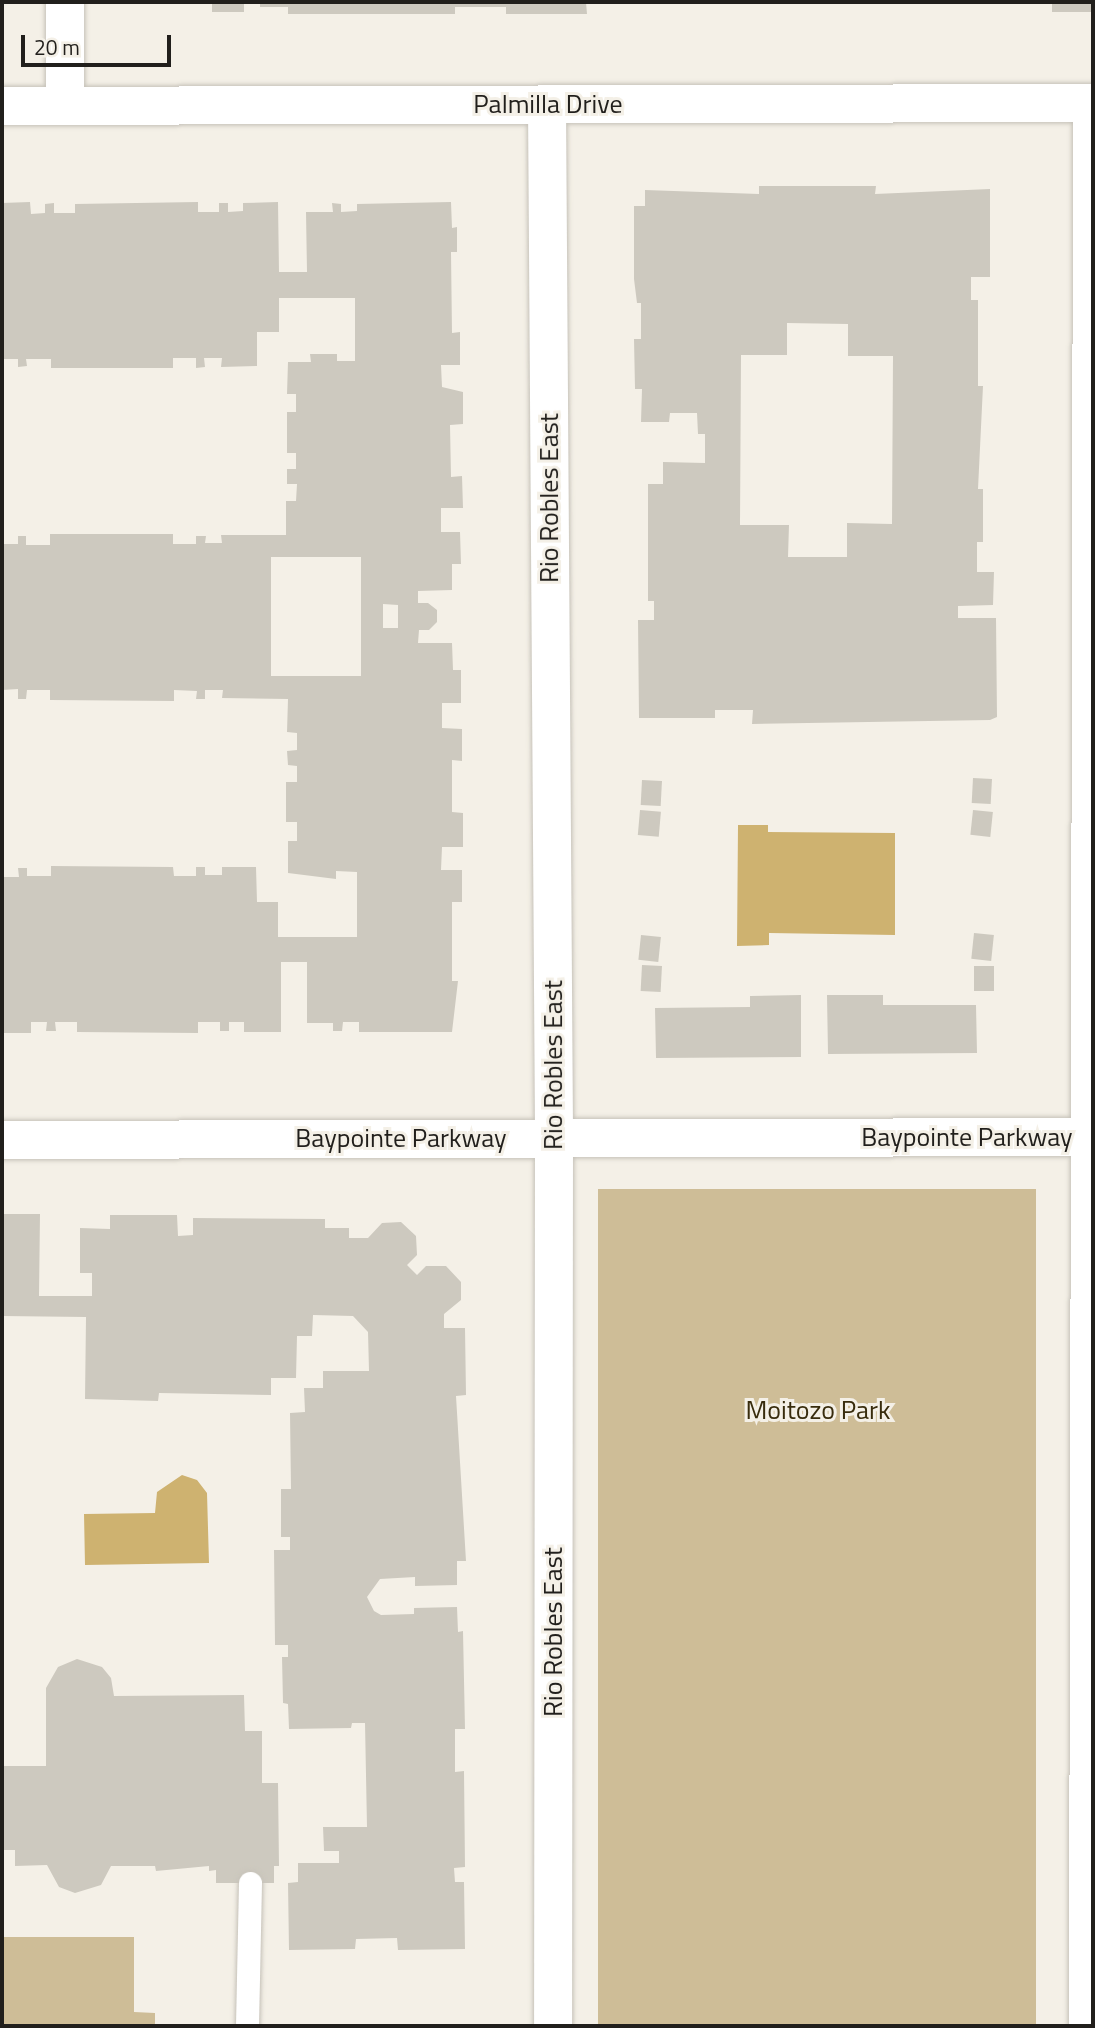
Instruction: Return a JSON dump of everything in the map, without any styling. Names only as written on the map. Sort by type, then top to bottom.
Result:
[{"type":"street","points":[[65,2],[65,106]]},
{"type":"street","points":[[1088,2026],[1093,103]]},
{"type":"street","name":"Palmilla Drive","points":[[2,106],[1093,103]]},
{"type":"street","name":"Rio Robles East","points":[[547,104],[554,1137],[553,2026]]},
{"type":"street","name":"Baypointe Parkway","points":[[2,1140],[1092,1136]]},
{"type":"lane","points":[[247,2026],[250,1883]]},
{"type":"green space","name":"Moitozo Park","points":[[598,1189],[1036,1189],[1036,2026],[598,2026]]},
{"type":"green space","points":[[2,1937],[134,1937],[134,2012],[155,2013],[155,2026],[2,2026]]},
{"type":"shaded area","points":[[738,825],[768,825],[768,832],[895,833],[895,935],[769,933],[769,945],[737,946]]},
{"type":"shaded area","points":[[182,1475],[197,1480],[207,1493],[209,1563],[85,1565],[84,1514],[155,1513],[157,1492]]},
{"type":"building","points":[[212,2],[244,2],[244,12],[212,12]]},
{"type":"building","points":[[260,2],[586,2],[587,14],[506,14],[506,7],[455,7],[455,14],[288,14],[288,7],[260,7]]},
{"type":"building","points":[[1052,2],[1093,2],[1093,12],[1052,12]]},
{"type":"building","points":[[759,186],[876,186],[875,194],[990,189],[990,277],[971,277],[971,300],[978,300],[978,386],[983,386],[978,489],[983,489],[983,542],[977,542],[977,572],[994,572],[993,605],[958,606],[958,618],[996,618],[997,717],[990,720],[752,724],[753,710],[715,710],[715,718],[639,718],[638,620],[654,620],[654,601],[648,601],[648,484],[663,484],[663,462],[705,463],[705,434],[698,434],[697,413],[670,413],[669,422],[641,422],[642,389],[635,389],[634,339],[641,339],[641,303],[637,303],[634,279],[634,206],[645,206],[645,190],[759,194]],"holes":[[[787,323],[848,324],[848,356],[893,356],[892,524],[847,523],[847,557],[788,557],[789,525],[740,525],[741,355],[787,355]]]},
{"type":"building","points":[[30,202],[31,214],[45,213],[45,204],[54,203],[54,213],[75,213],[75,204],[198,202],[198,212],[219,212],[219,203],[228,203],[228,212],[243,211],[243,203],[278,202],[279,272],[307,272],[306,212],[333,212],[332,203],[341,204],[341,212],[357,211],[357,204],[451,202],[452,228],[457,227],[457,252],[451,252],[452,333],[460,332],[460,365],[441,365],[442,387],[463,392],[463,424],[450,425],[451,477],[462,476],[463,508],[441,508],[441,532],[460,532],[461,564],[452,564],[452,590],[418,591],[418,603],[428,603],[437,610],[437,622],[429,630],[419,630],[418,643],[452,643],[453,670],[461,670],[461,703],[442,703],[442,728],[462,729],[462,761],[452,760],[452,812],[463,813],[463,847],[442,847],[441,870],[462,870],[462,902],[452,902],[452,981],[458,981],[452,1032],[359,1032],[359,1022],[343,1022],[342,1031],[333,1031],[333,1023],[307,1023],[307,962],[281,962],[281,1032],[244,1032],[244,1022],[229,1022],[229,1031],[220,1031],[220,1022],[198,1022],[198,1033],[77,1032],[77,1022],[55,1022],[56,1031],[46,1031],[47,1022],[31,1022],[31,1033],[2,1033],[2,877],[19,877],[18,868],[27,868],[27,876],[51,876],[51,866],[173,867],[174,876],[196,876],[196,867],[205,867],[205,875],[222,875],[222,867],[256,867],[257,902],[278,902],[278,937],[357,937],[357,872],[336,871],[336,879],[288,873],[288,841],[297,841],[297,822],[286,822],[286,782],[297,782],[297,766],[288,765],[287,751],[297,750],[297,733],[287,732],[288,699],[222,698],[223,690],[205,690],[205,699],[196,699],[197,691],[174,690],[174,701],[50,700],[50,690],[27,690],[26,699],[18,699],[18,689],[2,690],[2,544],[18,544],[18,536],[26,536],[26,545],[50,545],[50,534],[173,534],[173,544],[196,544],[196,536],[206,536],[205,543],[222,543],[221,535],[286,535],[286,501],[296,501],[297,484],[287,484],[287,469],[296,469],[296,453],[287,453],[287,412],[296,412],[296,394],[287,394],[288,362],[311,362],[310,354],[337,354],[337,361],[355,361],[355,298],[279,298],[279,332],[257,332],[257,366],[221,367],[222,358],[204,358],[205,367],[196,368],[196,358],[173,358],[173,368],[51,368],[51,359],[26,359],[27,366],[18,367],[18,359],[2,359],[2,203]],"holes":[[[271,557],[361,557],[361,676],[271,676]],[[383,604],[398,605],[398,628],[383,628]]]},
{"type":"building","points":[[973,778],[992,779],[991,804],[972,803]]},
{"type":"building","points":[[642,780],[662,781],[661,806],[641,805]]},
{"type":"building","points":[[640,810],[661,812],[659,837],[638,835]]},
{"type":"building","points":[[973,810],[993,812],[990,837],[970,835]]},
{"type":"building","points":[[974,933],[994,935],[991,961],[971,959]]},
{"type":"building","points":[[641,935],[661,937],[658,962],[638,960]]},
{"type":"building","points":[[642,965],[662,966],[661,992],[641,991]]},
{"type":"building","points":[[974,966],[994,966],[994,991],[974,991]]},
{"type":"building","points":[[801,995],[801,1057],[656,1058],[655,1008],[750,1007],[750,996]]},
{"type":"building","points":[[827,995],[883,995],[883,1005],[976,1005],[977,1053],[828,1054]]},
{"type":"building","points":[[2,1214],[40,1214],[39,1296],[92,1296],[92,1273],[80,1273],[80,1228],[110,1229],[110,1215],[177,1215],[178,1236],[193,1235],[193,1218],[325,1219],[325,1228],[349,1228],[349,1238],[368,1238],[382,1223],[401,1222],[416,1236],[417,1255],[407,1265],[417,1275],[426,1266],[446,1266],[461,1282],[461,1300],[444,1314],[444,1328],[465,1328],[466,1395],[456,1396],[466,1561],[457,1561],[457,1585],[415,1586],[415,1577],[380,1579],[367,1597],[374,1611],[381,1615],[414,1614],[414,1608],[457,1607],[458,1632],[463,1631],[465,1729],[455,1729],[455,1772],[464,1771],[465,1867],[454,1868],[455,1882],[464,1882],[465,1949],[398,1950],[397,1938],[356,1939],[355,1949],[289,1950],[288,1883],[298,1882],[298,1863],[339,1863],[339,1851],[324,1851],[323,1827],[367,1827],[365,1723],[352,1723],[351,1728],[289,1729],[288,1704],[283,1703],[282,1657],[288,1657],[288,1645],[275,1645],[274,1550],[290,1550],[290,1537],[281,1537],[281,1489],[291,1489],[290,1413],[305,1412],[304,1388],[323,1388],[323,1371],[369,1371],[368,1332],[353,1316],[313,1315],[312,1336],[297,1336],[296,1378],[271,1378],[271,1395],[159,1393],[158,1401],[85,1399],[86,1317],[2,1316]]},
{"type":"building","points":[[77,1659],[102,1667],[111,1678],[114,1696],[244,1695],[245,1731],[262,1731],[262,1783],[278,1783],[279,1866],[274,1866],[274,1883],[216,1883],[216,1870],[209,1871],[209,1866],[156,1871],[155,1866],[111,1866],[101,1885],[75,1893],[59,1887],[47,1865],[15,1866],[15,1850],[2,1850],[2,1766],[46,1766],[46,1688],[58,1667]]}]
